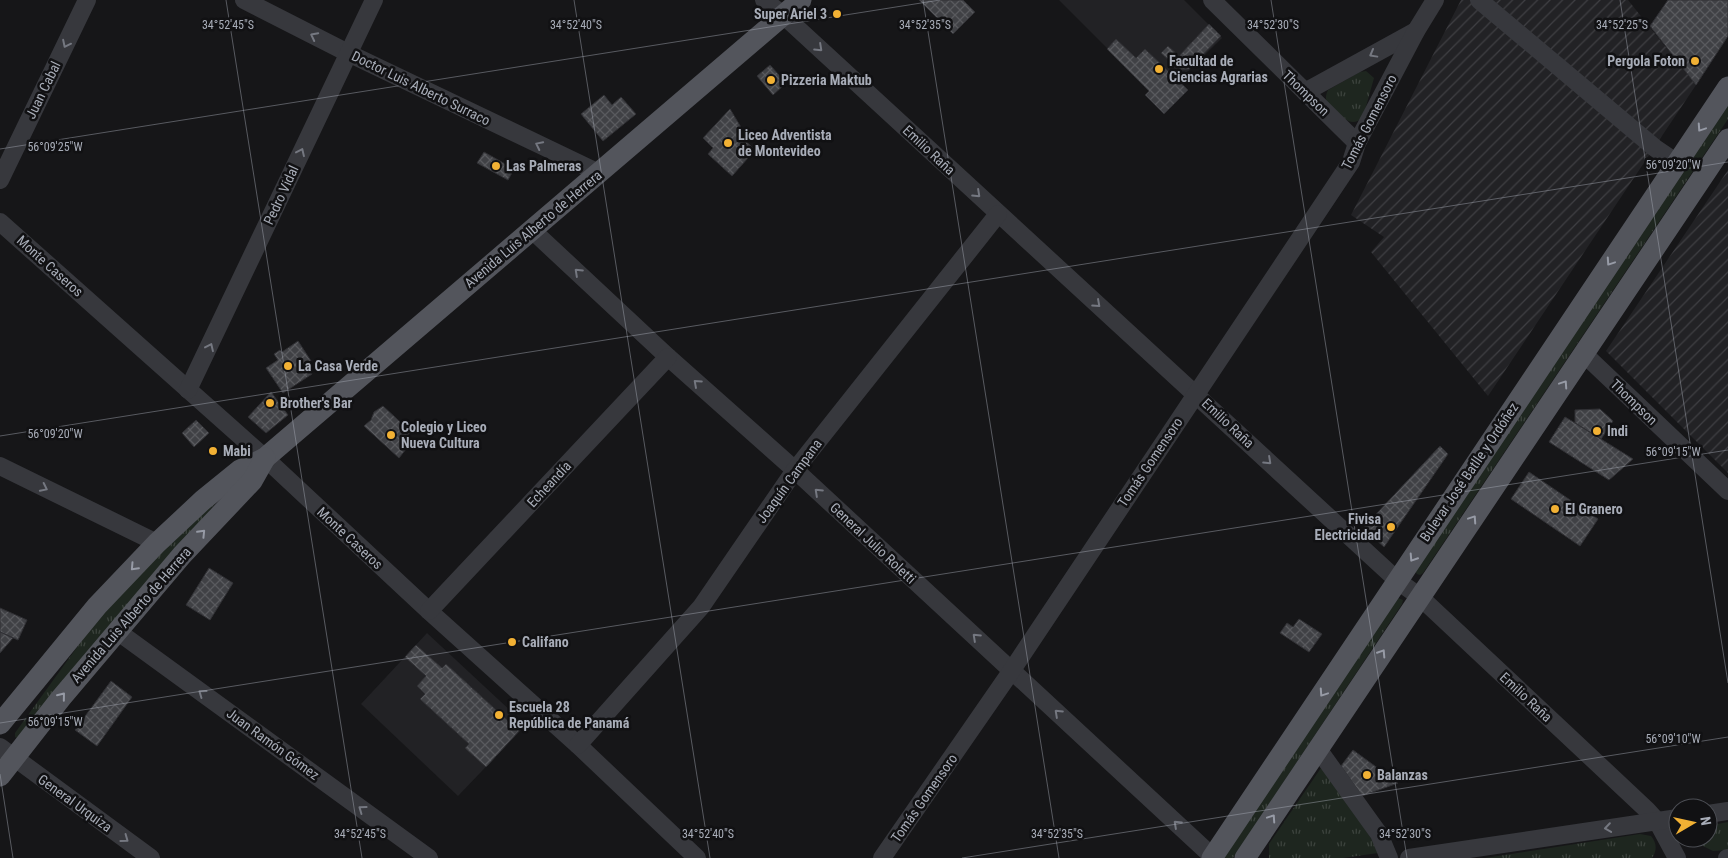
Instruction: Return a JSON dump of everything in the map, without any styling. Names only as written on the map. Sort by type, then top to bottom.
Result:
[{"type":"main road","name":"Avenida Luis Alberto de Herrera","points":[[0,724],[97,606],[156,543],[203,500],[240,470],[265,458],[801,0]]},
{"type":"main road","name":"Bulevar José Batlle y Ordóñez","points":[[1212,857],[1728,87]]},
{"type":"main road","name":"Bulevar José Batlle y Ordóñez","points":[[1245,858],[1728,139]]},
{"type":"main road","name":"Avenida Luis Alberto de Herrera","points":[[0,776],[7,752],[61,698],[182,555],[252,481],[265,458]]},
{"type":"street","name":"Juan Cabal","points":[[0,180],[87,0]]},
{"type":"street","name":"Doctor Luis Alberto Surraco","points":[[244,0],[348,53],[599,173]]},
{"type":"street","name":"Pedro Vidal","points":[[188,390],[374,0]]},
{"type":"street","name":"Emilio Raña","points":[[764,0],[783,15],[1398,581],[1420,597],[1647,810],[1656,821],[1677,858]]},
{"type":"street","name":"Thompson","points":[[1212,0],[1357,143]]},
{"type":"street","name":"Tomás Gomensoro","points":[[882,858],[1012,670],[1195,393],[1351,162],[1357,143],[1416,31],[1435,0]]},
{"type":"street","points":[[1478,0],[1654,148],[1677,163]]},
{"type":"street","name":"Tomás Gomensoro","points":[[1305,92],[1416,31]]},
{"type":"street","name":"Joaquín Campana","points":[[578,745],[701,607],[795,470],[998,214]]},
{"type":"street","name":"Monte Caseros","points":[[0,222],[265,458],[429,611],[578,745],[697,858]]},
{"type":"street","name":"General Julio Roletti","points":[[532,230],[668,357],[795,470],[1012,670],[1212,857]]},
{"type":"street","name":"Thompson","points":[[1584,354],[1728,491]]},
{"type":"street","name":"Echeandía","points":[[429,611],[668,357]]},
{"type":"street","points":[[0,466],[156,543]]},
{"type":"street","name":"Juan Ramón Gómez","points":[[117,631],[429,858]]},
{"type":"street","points":[[1318,749],[1379,834],[1389,858]]},
{"type":"street","name":"General Urquiza","points":[[7,752],[151,858]]},
{"type":"street","points":[[1409,858],[1668,819]]},
{"type":"shaded area","name":"Facultad de Ciencias Agrarias","points":[[1059,0],[1184,0],[1222,38],[1159,100]]},
{"type":"shaded area","points":[[1461,0],[1628,0],[1696,85],[1488,396],[1371,252],[1384,237],[1351,215]]},
{"type":"shaded area","points":[[1728,170],[1728,473],[1606,351]]},
{"type":"shaded area","points":[[427,633],[526,725],[458,796],[361,704]]},
{"type":"green space","points":[[1366,71],[1374,78],[1363,117],[1352,122],[1342,117],[1328,103],[1326,99],[1327,93],[1328,90],[1360,72]]},
{"type":"green space","points":[[1728,105],[1728,119],[1423,573],[1417,574],[1415,571]]},
{"type":"green space","points":[[224,493],[19,739],[15,737],[15,733],[109,603]]},
{"type":"green space","points":[[1398,598],[1403,600],[1402,604],[1233,858],[1222,858]]},
{"type":"green space","points":[[1321,768],[1328,773],[1374,843],[1378,853],[1343,858],[1269,858],[1269,844]]},
{"type":"green space","points":[[1728,822],[1728,850],[1713,851],[1707,848],[1718,848],[1718,824]]},
{"type":"green space","points":[[1640,834],[1651,836],[1654,841],[1655,853],[1652,858],[1485,858]]},
{"type":"building","points":[[919,0],[963,0],[975,12],[953,34]]},
{"type":"building","name":"Pergola Foton","points":[[1668,0],[1728,0],[1728,36],[1696,85],[1650,26]]},
{"type":"building","points":[[1209,24],[1221,36],[1189,69],[1180,70],[1161,53],[1168,46],[1179,56]]},
{"type":"building","points":[[1116,39],[1136,58],[1145,49],[1188,90],[1164,114],[1145,95],[1149,91],[1107,49]]},
{"type":"building","name":"Pizzeria Maktub","points":[[770,65],[786,83],[773,95],[757,76]]},
{"type":"building","points":[[604,95],[612,105],[621,97],[636,114],[603,141],[581,114]]},
{"type":"building","name":"Liceo Adventista de Montevideo","points":[[730,109],[742,129],[738,134],[755,150],[732,176],[708,154],[713,148],[703,138]]},
{"type":"building","name":"Las Palmeras","points":[[484,152],[514,169],[508,180],[477,163]]},
{"type":"building","name":"La Casa Verde","points":[[298,341],[311,361],[306,364],[312,374],[283,393],[266,368],[278,360],[274,354],[280,350],[282,352]]},
{"type":"building","name":"Brother's Bar","points":[[271,392],[288,415],[266,433],[248,417]]},
{"type":"building","name":"Colegio y Liceo Nueva Cultura","points":[[383,406],[411,432],[406,437],[409,440],[403,447],[406,449],[399,458],[364,426],[371,420],[374,412]]},
{"type":"building","name":"Indi","points":[[1600,409],[1613,421],[1601,439],[1575,423],[1575,410]]},
{"type":"building","name":"El Granero","points":[[1565,417],[1633,459],[1609,480],[1549,442]]},
{"type":"building","points":[[196,420],[209,433],[194,447],[182,433]]},
{"type":"building","points":[[1440,446],[1448,454],[1384,547],[1363,528]]},
{"type":"building","name":"El Granero","points":[[1529,472],[1598,519],[1580,546],[1511,499]]},
{"type":"building","points":[[209,568],[233,583],[210,620],[186,605]]},
{"type":"building","points":[[0,608],[27,620],[18,640],[0,632]]},
{"type":"building","points":[[1299,619],[1322,634],[1309,652],[1280,633],[1287,623],[1293,627]]},
{"type":"building","points":[[0,632],[13,638],[0,653]]},
{"type":"building","points":[[416,645],[442,668],[446,664],[519,731],[486,767],[465,748],[469,744],[420,699],[425,694],[417,686],[426,676],[405,657]]},
{"type":"building","points":[[111,681],[132,697],[97,746],[75,730]]},
{"type":"building","name":"Balanzas","points":[[1353,750],[1398,783],[1362,796],[1341,766]]},
{"type":"place","name":"Super Ariel 3","points":[[837,14]]},
{"type":"place","name":"Pergola Foton","points":[[1695,61]]},
{"type":"place","name":"Facultad de Ciencias Agrarias","points":[[1159,69]]},
{"type":"place","name":"Pizzeria Maktub","points":[[771,80]]},
{"type":"place","name":"Liceo Adventista de Montevideo","points":[[728,143]]},
{"type":"place","name":"Las Palmeras","points":[[496,166]]},
{"type":"place","name":"La Casa Verde","points":[[288,366]]},
{"type":"place","name":"Brother's Bar","points":[[270,403]]},
{"type":"place","name":"Indi","points":[[1597,431]]},
{"type":"place","name":"Colegio y Liceo Nueva Cultura","points":[[391,435]]},
{"type":"place","name":"Mabi","points":[[213,451]]},
{"type":"place","name":"El Granero","points":[[1555,509]]},
{"type":"place","name":"Fivisa Electricidad","points":[[1391,527]]},
{"type":"place","name":"Califano","points":[[512,642]]},
{"type":"place","name":"Escuela 28 República de Panamá","points":[[499,715]]},
{"type":"place","name":"Balanzas","points":[[1367,775]]}]
